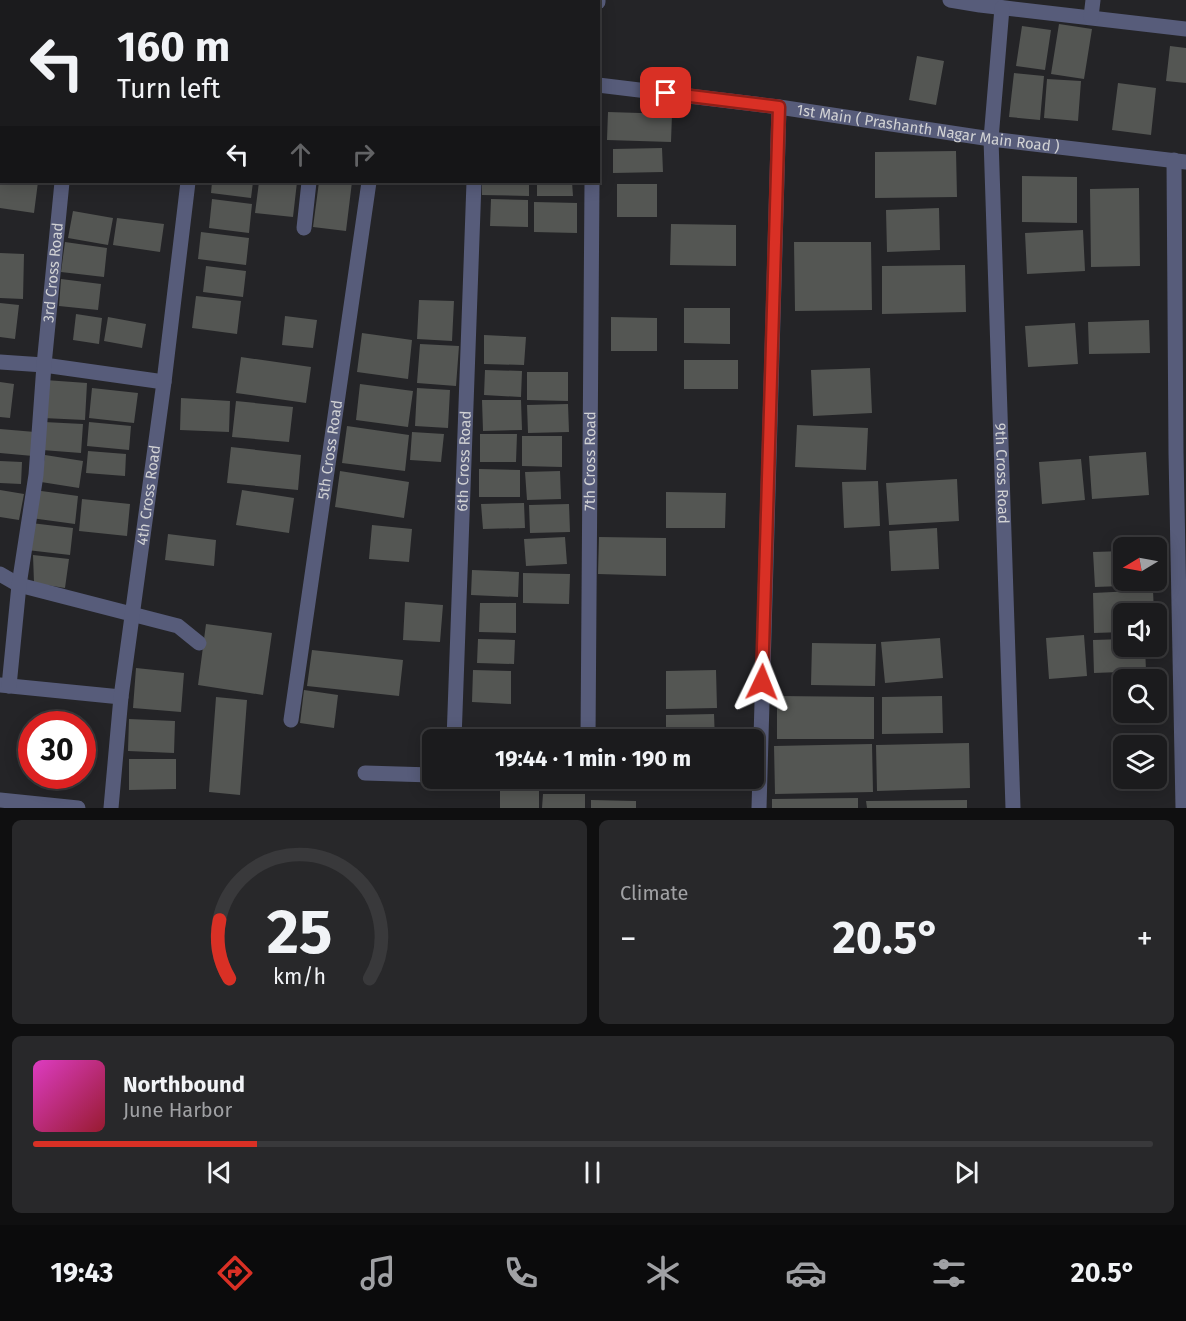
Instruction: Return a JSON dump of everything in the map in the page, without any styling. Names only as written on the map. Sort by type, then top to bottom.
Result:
[{"type":"street","points":[[950,0],[1186,29]]},
{"type":"street","points":[[1092,17],[1093,0]]},
{"type":"street","name":"9th Cross Road","points":[[1002,8],[991,139],[1013,808]]},
{"type":"street","name":"1st Main ( Prashanth Nagar Main Road )","points":[[600,85],[779,107],[991,139],[1180,161]]},
{"type":"street","points":[[758,729],[779,107]]},
{"type":"street","points":[[1180,161],[1183,808]]},
{"type":"street","name":"3rd Cross Road","points":[[5,685],[36,475],[62,183]]},
{"type":"street","name":"4th Cross Road","points":[[111,808],[121,697],[164,382],[188,183]]},
{"type":"street","points":[[304,228],[309,183]]},
{"type":"street","name":"5th Cross Road","points":[[291,720],[369,183]]},
{"type":"street","name":"6th Cross Road","points":[[454,729],[474,183]]},
{"type":"street","name":"7th Cross Road","points":[[588,729],[592,183]]},
{"type":"street","points":[[0,362],[44,365],[164,382]]},
{"type":"street","points":[[0,574],[20,585],[177,626],[199,643]]},
{"type":"street","points":[[5,685],[121,697]]},
{"type":"street","points":[[365,773],[422,775]]},
{"type":"street","points":[[757,789],[759,808]]},
{"type":"street","points":[[0,800],[78,808]]},
{"type":"building","points":[[1059,24],[1092,29],[1084,79],[1051,74]]},
{"type":"building","points":[[1022,26],[1051,30],[1045,70],[1016,66]]},
{"type":"building","points":[[1170,46],[1186,48],[1186,83],[1166,81]]},
{"type":"building","points":[[917,56],[944,61],[936,105],[909,100]]},
{"type":"building","points":[[1014,73],[1044,76],[1040,120],[1009,117]]},
{"type":"building","points":[[1047,79],[1081,81],[1078,121],[1044,118]]},
{"type":"building","points":[[1118,83],[1156,88],[1151,135],[1112,130]]},
{"type":"building","points":[[608,112],[672,114],[671,142],[607,140]]},
{"type":"building","points":[[662,148],[663,172],[613,173],[613,149]]},
{"type":"building","points":[[956,151],[957,197],[875,198],[875,152]]},
{"type":"building","points":[[1022,176],[1077,177],[1077,223],[1022,222]]},
{"type":"building","points":[[0,183],[38,183],[34,213],[0,208]]},
{"type":"building","points":[[212,183],[253,183],[251,198],[211,193]]},
{"type":"building","points":[[259,183],[297,183],[293,217],[255,213]]},
{"type":"building","points":[[319,183],[352,183],[346,231],[313,227]]},
{"type":"building","points":[[482,183],[529,183],[529,196],[482,195]]},
{"type":"building","points":[[537,183],[572,183],[573,196],[537,196]]},
{"type":"building","points":[[617,184],[657,184],[657,217],[617,217]]},
{"type":"building","points":[[1139,188],[1140,266],[1091,267],[1090,189]]},
{"type":"building","points":[[212,199],[252,204],[249,233],[209,228]]},
{"type":"building","points":[[491,199],[528,200],[528,227],[490,226]]},
{"type":"building","points":[[534,202],[577,203],[577,233],[534,232]]},
{"type":"building","points":[[939,208],[940,250],[887,252],[886,210]]},
{"type":"building","points":[[73,211],[113,218],[108,245],[68,238]]},
{"type":"building","points":[[117,218],[164,224],[160,252],[113,245]]},
{"type":"building","points":[[671,224],[736,225],[736,266],[670,265]]},
{"type":"building","points":[[1083,230],[1085,271],[1027,274],[1025,233]]},
{"type":"building","points":[[201,232],[249,238],[246,265],[198,259]]},
{"type":"building","points":[[65,242],[107,248],[104,277],[61,272]]},
{"type":"building","points":[[794,242],[871,242],[872,310],[795,311]]},
{"type":"building","points":[[0,253],[24,254],[23,299],[0,298]]},
{"type":"building","points":[[965,265],[966,312],[882,314],[882,266]]},
{"type":"building","points":[[206,266],[246,271],[243,297],[203,292]]},
{"type":"building","points":[[61,279],[101,284],[98,310],[59,306]]},
{"type":"building","points":[[196,296],[241,301],[237,334],[192,328]]},
{"type":"building","points":[[419,300],[454,301],[452,341],[417,339]]},
{"type":"building","points":[[0,303],[19,305],[15,339],[0,337]]},
{"type":"building","points":[[684,308],[730,308],[730,344],[684,343]]},
{"type":"building","points":[[76,314],[102,318],[99,344],[73,340]]},
{"type":"building","points":[[285,316],[317,320],[313,348],[282,345]]},
{"type":"building","points":[[108,317],[146,324],[142,348],[104,341]]},
{"type":"building","points":[[611,317],[657,318],[657,351],[611,351]]},
{"type":"building","points":[[1149,320],[1150,353],[1089,354],[1088,322]]},
{"type":"building","points":[[1075,323],[1078,364],[1028,367],[1025,326]]},
{"type":"building","points":[[362,333],[412,340],[408,379],[357,372]]},
{"type":"building","points":[[484,335],[526,337],[524,365],[484,364]]},
{"type":"building","points":[[420,344],[459,346],[456,386],[417,383]]},
{"type":"building","points":[[241,357],[311,367],[306,403],[236,393]]},
{"type":"building","points":[[684,360],[738,360],[738,389],[684,389]]},
{"type":"building","points":[[870,368],[872,413],[813,416],[811,370]]},
{"type":"building","points":[[485,370],[522,371],[521,397],[484,395]]},
{"type":"building","points":[[527,372],[568,372],[568,401],[527,400]]},
{"type":"building","points":[[45,380],[87,383],[85,420],[43,418]]},
{"type":"building","points":[[0,382],[14,384],[10,418],[0,417]]},
{"type":"building","points":[[360,384],[413,391],[408,427],[356,420]]},
{"type":"building","points":[[92,388],[138,393],[134,423],[89,418]]},
{"type":"building","points":[[417,388],[450,390],[448,428],[415,426]]},
{"type":"building","points":[[181,398],[230,401],[229,432],[180,430]]},
{"type":"building","points":[[482,400],[521,400],[522,430],[483,431]]},
{"type":"building","points":[[236,401],[293,407],[289,442],[232,437]]},
{"type":"building","points":[[568,404],[569,432],[528,433],[527,405]]},
{"type":"building","points":[[44,422],[83,424],[81,453],[42,450]]},
{"type":"building","points":[[89,422],[131,426],[129,450],[87,446]]},
{"type":"building","points":[[797,425],[868,428],[866,470],[795,467]]},
{"type":"building","points":[[347,426],[409,435],[405,471],[342,463]]},
{"type":"building","points":[[0,429],[35,432],[33,456],[0,453]]},
{"type":"building","points":[[412,432],[444,434],[441,462],[410,460]]},
{"type":"building","points":[[480,434],[517,434],[516,462],[480,462]]},
{"type":"building","points":[[522,436],[562,436],[562,467],[522,466]]},
{"type":"building","points":[[231,447],[301,455],[298,490],[227,483]]},
{"type":"building","points":[[88,451],[126,454],[125,476],[86,473]]},
{"type":"building","points":[[1146,452],[1149,495],[1092,499],[1089,456]]},
{"type":"building","points":[[45,455],[83,461],[79,488],[41,482]]},
{"type":"building","points":[[1081,459],[1085,500],[1042,504],[1039,462]]},
{"type":"building","points":[[0,461],[22,462],[21,484],[0,483]]},
{"type":"building","points":[[479,469],[520,470],[520,497],[479,497]]},
{"type":"building","points":[[340,471],[409,482],[404,518],[335,507]]},
{"type":"building","points":[[560,471],[561,499],[527,500],[525,472]]},
{"type":"building","points":[[957,479],[959,521],[889,525],[886,483]]},
{"type":"building","points":[[878,481],[880,526],[844,528],[842,482]]},
{"type":"building","points":[[0,490],[24,494],[19,520],[0,517]]},
{"type":"building","points":[[34,490],[78,496],[75,524],[31,518]]},
{"type":"building","points":[[242,490],[294,498],[289,533],[236,525]]},
{"type":"building","points":[[666,492],[726,493],[725,528],[666,528]]},
{"type":"building","points":[[82,499],[130,504],[127,536],[79,531]]},
{"type":"building","points":[[524,503],[525,528],[483,529],[481,504]]},
{"type":"building","points":[[569,504],[570,532],[530,533],[529,505]]},
{"type":"building","points":[[31,523],[73,528],[70,555],[27,550]]},
{"type":"building","points":[[372,525],[412,529],[409,562],[369,559]]},
{"type":"building","points":[[937,528],[939,569],[891,571],[889,531]]},
{"type":"building","points":[[168,534],[216,540],[214,566],[165,560]]},
{"type":"building","points":[[565,537],[567,564],[526,566],[524,539]]},
{"type":"building","points":[[599,537],[666,538],[666,576],[598,574]]},
{"type":"building","points":[[1113,551],[1113,586],[1095,587],[1093,552]]},
{"type":"building","points":[[33,555],[69,559],[65,588],[34,583]]},
{"type":"building","points":[[472,570],[519,572],[518,597],[471,595]]},
{"type":"building","points":[[523,573],[570,574],[569,604],[523,603]]},
{"type":"building","points":[[1153,591],[1154,603],[1113,603],[1113,632],[1094,633],[1093,593]]},
{"type":"building","points":[[405,602],[443,605],[440,642],[403,640]]},
{"type":"building","points":[[480,603],[516,603],[516,633],[479,632]]},
{"type":"building","points":[[206,624],[272,633],[263,695],[198,685]]},
{"type":"building","points":[[1084,635],[1087,676],[1049,679],[1046,638]]},
{"type":"building","points":[[940,638],[943,678],[885,683],[881,642]]},
{"type":"building","points":[[478,639],[515,640],[514,664],[477,663]]},
{"type":"building","points":[[1113,639],[1113,657],[1145,657],[1146,669],[1113,669],[1113,672],[1094,673],[1093,640]]},
{"type":"building","points":[[812,643],[876,644],[875,686],[811,685]]},
{"type":"building","points":[[312,650],[403,660],[399,696],[307,686]]},
{"type":"building","points":[[136,668],[184,673],[181,712],[133,708]]},
{"type":"building","points":[[473,670],[511,671],[511,704],[472,702]]},
{"type":"building","points":[[716,670],[717,708],[666,709],[666,671]]},
{"type":"building","points":[[304,690],[338,695],[334,728],[300,723]]},
{"type":"building","points":[[777,696],[874,697],[874,739],[777,739]]},
{"type":"building","points":[[942,696],[943,733],[882,734],[882,697]]},
{"type":"building","points":[[216,697],[247,700],[240,795],[209,792]]},
{"type":"building","points":[[714,714],[715,729],[666,729],[666,715]]},
{"type":"building","points":[[129,719],[175,721],[174,753],[128,751]]},
{"type":"building","points":[[969,743],[970,788],[877,791],[876,745]]},
{"type":"building","points":[[872,744],[873,792],[775,794],[774,746]]},
{"type":"building","points":[[129,759],[176,759],[176,789],[129,790]]},
{"type":"building","points":[[539,790],[539,808],[500,808],[500,791]]},
{"type":"building","points":[[543,794],[585,794],[585,808],[542,808]]},
{"type":"building","points":[[858,798],[858,808],[772,808],[772,799]]},
{"type":"building","points":[[591,800],[636,801],[636,808],[591,808]]},
{"type":"building","points":[[967,800],[967,808],[867,808],[866,801]]},
{"type":"route","points":[[666,93],[779,107],[762,682]]}]
